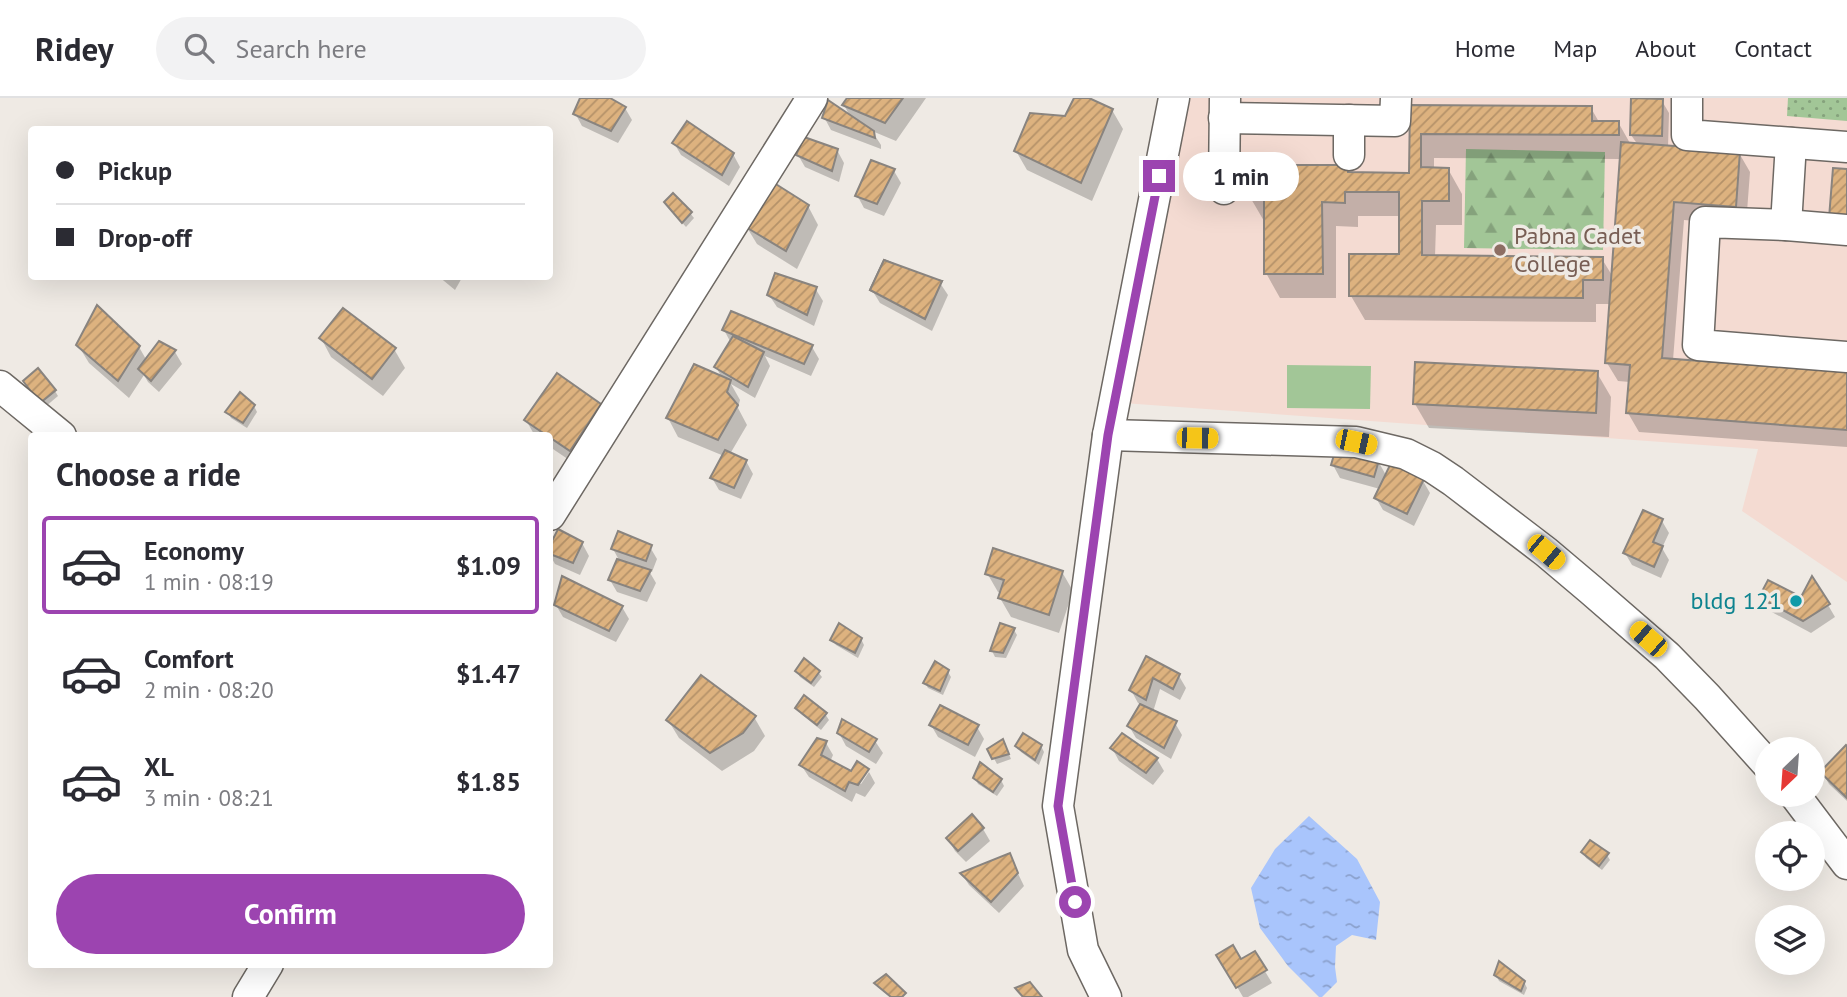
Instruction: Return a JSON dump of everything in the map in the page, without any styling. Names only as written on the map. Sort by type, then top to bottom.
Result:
[{"type":"street","points":[[553,510],[812,98]]},
{"type":"street","points":[[1106,997],[1083,950],[1058,806],[1108,435],[1174,98]]},
{"type":"street","points":[[1224,189],[1225,108],[1349,120],[1395,121],[1396,98]]},
{"type":"street","points":[[1687,98],[1687,135],[1847,147]]},
{"type":"street","points":[[1349,120],[1349,155]]},
{"type":"street","points":[[1786,225],[1791,143]]},
{"type":"street","points":[[1847,230],[1706,222],[1698,345],[1847,357]]},
{"type":"street","points":[[0,386],[56,432]]},
{"type":"street","points":[[1108,435],[1356,442],[1406,454],[1453,481],[1591,590],[1667,656],[1755,751]]},
{"type":"street","points":[[1804,807],[1847,864]]},
{"type":"street","points":[[248,997],[266,968]]},
{"type":"shaded area","name":"Pabna Cadet College","points":[[1183,98],[1847,98],[1847,582],[1742,511],[1758,449],[1123,403]]},
{"type":"green space","points":[[1788,98],[1847,98],[1847,121],[1787,116]]},
{"type":"green space","points":[[1466,149],[1605,152],[1603,250],[1464,248]]},
{"type":"green space","points":[[1287,365],[1371,366],[1370,409],[1287,408]]},
{"type":"water","points":[[1309,816],[1357,859],[1380,902],[1376,940],[1352,935],[1336,946],[1337,982],[1322,997],[1288,966],[1260,928],[1251,888],[1275,849]]},
{"type":"building","points":[[580,98],[610,98],[626,107],[611,131],[573,114]]},
{"type":"building","points":[[847,98],[903,98],[885,123],[842,105]]},
{"type":"building","points":[[1074,98],[1089,98],[1113,109],[1081,183],[1014,151],[1030,113],[1065,116]]},
{"type":"building","points":[[1631,98],[1663,99],[1662,136],[1630,135]]},
{"type":"building","points":[[828,100],[874,131],[875,138],[822,118]]},
{"type":"building","points":[[1410,105],[1592,106],[1592,121],[1619,121],[1619,135],[1421,134],[1421,167],[1449,168],[1449,201],[1422,201],[1422,255],[1603,257],[1603,280],[1583,280],[1583,298],[1349,296],[1349,254],[1399,254],[1399,192],[1345,192],[1345,203],[1322,202],[1323,274],[1264,274],[1264,197],[1248,197],[1249,165],[1348,165],[1348,172],[1409,173]]},
{"type":"building","points":[[687,121],[734,153],[722,175],[672,143]]},
{"type":"building","points":[[804,137],[838,149],[832,171],[796,155]]},
{"type":"building","points":[[1621,142],[1740,151],[1736,207],[1674,202],[1662,358],[1847,372],[1847,430],[1626,413],[1630,365],[1605,363]]},
{"type":"building","points":[[871,160],[895,169],[877,204],[855,196]]},
{"type":"building","points":[[1833,168],[1847,169],[1847,220],[1829,218]]},
{"type":"building","points":[[771,181],[809,205],[786,251],[744,226]]},
{"type":"building","points":[[673,193],[692,212],[682,223],[664,202]]},
{"type":"building","points":[[884,260],[928,279],[942,281],[929,301],[925,301],[920,312],[870,290]]},
{"type":"building","points":[[884,260],[942,281],[925,319],[870,290]]},
{"type":"building","points":[[775,273],[817,287],[807,315],[767,295]]},
{"type":"building","points":[[97,305],[140,346],[118,381],[76,345]]},
{"type":"building","points":[[343,308],[396,348],[372,379],[319,338]]},
{"type":"building","points":[[731,311],[813,345],[804,364],[722,330]]},
{"type":"building","points":[[733,336],[764,352],[748,387],[714,367]]},
{"type":"building","points":[[159,341],[176,350],[151,381],[138,369]]},
{"type":"building","points":[[1415,362],[1598,371],[1596,413],[1413,404]]},
{"type":"building","points":[[694,364],[731,380],[727,392],[738,405],[718,440],[666,418]]},
{"type":"building","points":[[38,368],[56,390],[40,403],[23,381]]},
{"type":"building","points":[[557,373],[601,404],[570,451],[553,440],[553,432],[542,432],[524,420]]},
{"type":"building","points":[[240,392],[255,405],[243,423],[225,412]]},
{"type":"building","points":[[1336,448],[1379,460],[1374,477],[1331,465]]},
{"type":"building","points":[[725,450],[747,460],[734,488],[710,478]]},
{"type":"building","points":[[1391,463],[1424,479],[1407,514],[1374,498]]},
{"type":"building","points":[[1643,510],[1663,519],[1653,542],[1663,546],[1654,567],[1623,553]]},
{"type":"building","points":[[558,529],[583,542],[573,563],[553,555],[553,539]]},
{"type":"building","points":[[618,531],[652,545],[646,561],[611,549]]},
{"type":"building","points":[[993,548],[1063,571],[1049,615],[998,598],[1004,580],[985,574]]},
{"type":"building","points":[[617,559],[651,570],[640,591],[608,580]]},
{"type":"building","points":[[562,576],[623,606],[609,631],[554,605]]},
{"type":"building","name":"bldg 121","points":[[1812,576],[1830,604],[1803,621],[1759,597],[1768,580],[1801,597]]},
{"type":"building","points":[[839,623],[862,638],[855,653],[830,640]]},
{"type":"building","points":[[1000,623],[1015,628],[1003,653],[990,651]]},
{"type":"building","points":[[1146,656],[1180,674],[1173,689],[1153,678],[1146,700],[1129,690]]},
{"type":"building","points":[[804,658],[820,671],[811,683],[795,671]]},
{"type":"building","points":[[935,661],[949,670],[940,691],[923,683]]},
{"type":"building","points":[[701,675],[756,716],[743,733],[710,753],[666,720]]},
{"type":"building","points":[[804,695],[827,713],[817,725],[795,708]]},
{"type":"building","points":[[1140,704],[1177,721],[1164,748],[1127,726]]},
{"type":"building","points":[[940,705],[979,725],[968,745],[929,725]]},
{"type":"building","points":[[842,719],[877,739],[869,752],[837,733]]},
{"type":"building","points":[[1023,733],[1042,745],[1035,760],[1015,746]]},
{"type":"building","points":[[1122,733],[1158,758],[1146,773],[1110,748]]},
{"type":"building","points":[[817,738],[827,741],[821,755],[851,771],[857,761],[869,769],[858,785],[849,782],[845,791],[799,765]]},
{"type":"building","points":[[1003,739],[1009,754],[992,759],[987,749]]},
{"type":"building","points":[[1847,746],[1847,798],[1825,777],[1825,767]]},
{"type":"building","points":[[980,762],[1002,779],[993,792],[973,778]]},
{"type":"building","points":[[972,814],[984,828],[958,851],[946,838]]},
{"type":"building","points":[[1590,840],[1609,853],[1599,866],[1581,852]]},
{"type":"building","points":[[1010,853],[1018,873],[991,902],[960,873]]},
{"type":"building","points":[[1233,945],[1241,959],[1255,951],[1267,970],[1236,988],[1216,955]]},
{"type":"building","points":[[1499,961],[1525,981],[1521,991],[1494,975]]},
{"type":"building","points":[[886,974],[906,993],[902,997],[891,997],[874,983]]},
{"type":"building","points":[[1030,982],[1042,997],[1023,997],[1015,988]]},
{"type":"place","name":"Pabna Cadet College","points":[[1500,250]]},
{"type":"place","name":"bldg 121","points":[[1796,601]]},
{"type":"route","points":[[1075,902],[1058,806],[1108,435],[1159,176]]}]
